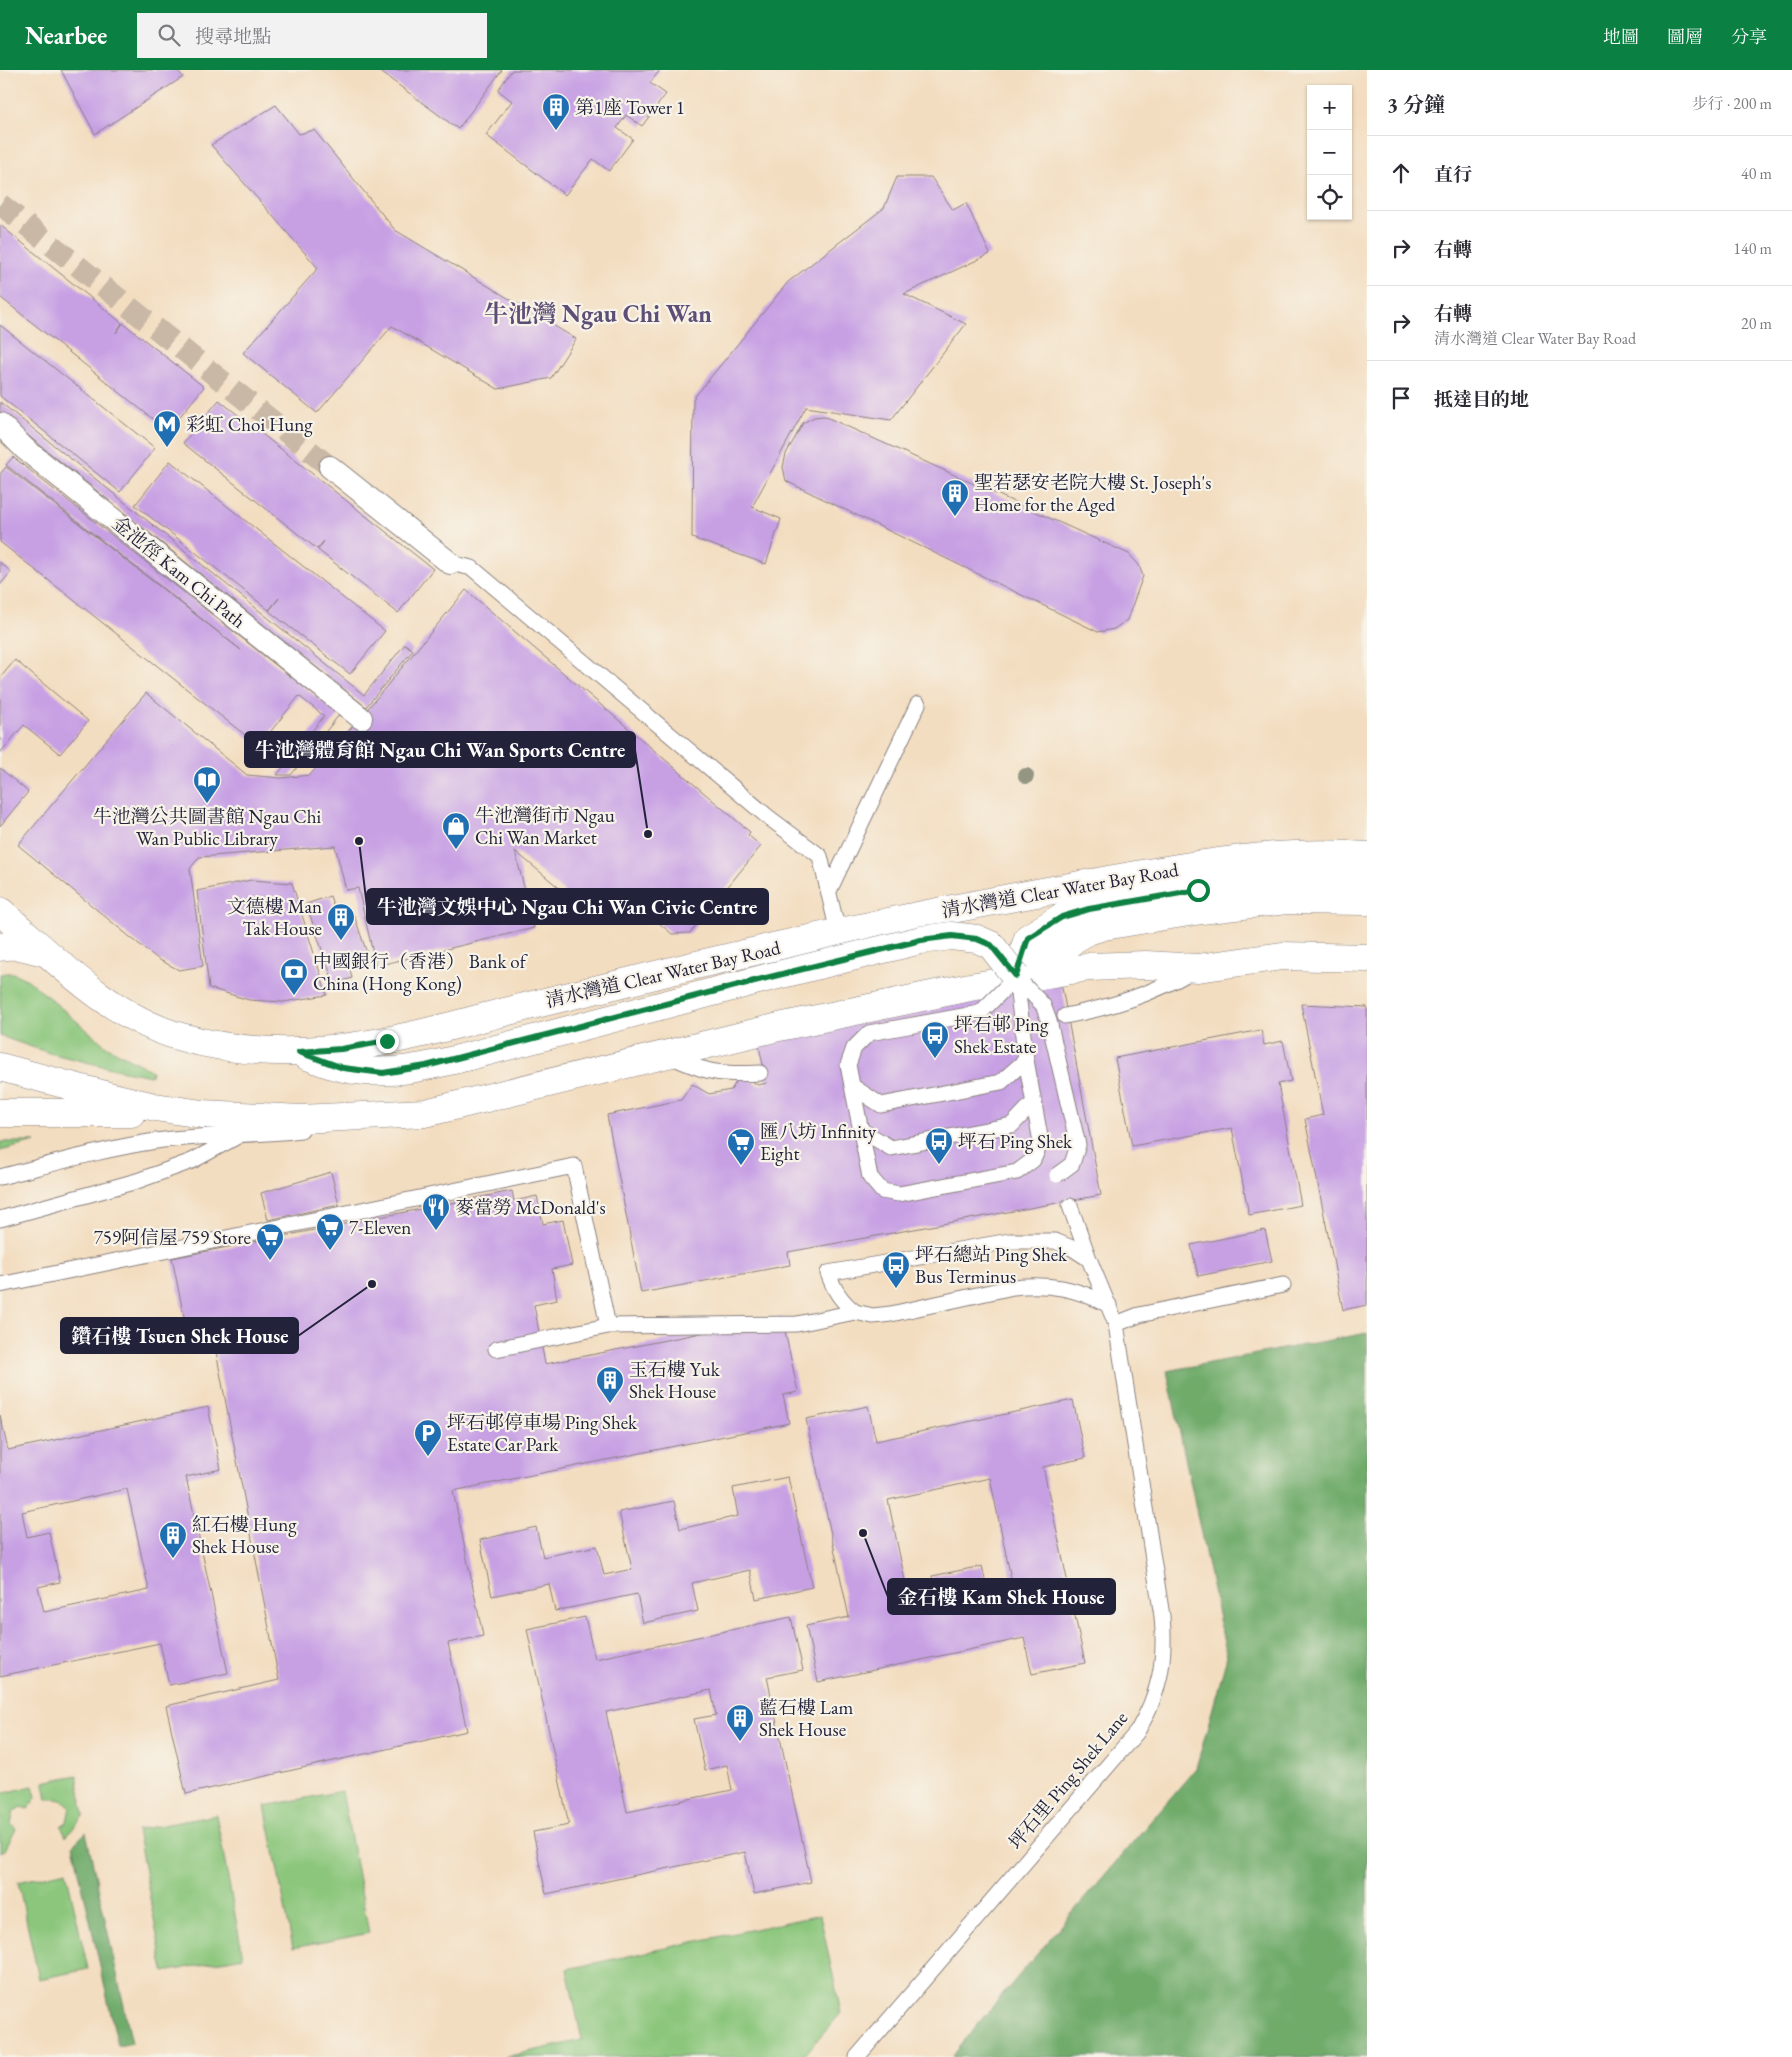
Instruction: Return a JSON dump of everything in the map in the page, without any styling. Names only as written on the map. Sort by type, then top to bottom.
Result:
[{"type":"main road","name":"清水灣道 Clear Water Bay Road","points":[[0,910],[50,954],[116,1006],[146,1024],[180,1036],[216,1044],[255,1051],[299,1052],[341,1049],[418,1035],[675,970],[838,932],[1022,895],[1230,860],[1289,855],[1367,856]]},
{"type":"main road","points":[[1016,976],[1028,938],[1062,917],[1089,909],[1198,890],[1276,881],[1367,880]]},
{"type":"main road","points":[[1016,976],[1064,948],[1074,939],[1088,931],[1104,926],[1202,910],[1286,900],[1367,901]]},
{"type":"main road","points":[[299,1052],[343,1068],[383,1073],[426,1066],[766,978],[921,940],[952,936],[977,939],[991,945],[1016,976]]},
{"type":"main road","points":[[0,947],[25,946],[50,954]]},
{"type":"main road","points":[[0,1113],[202,1114],[301,1119],[355,1118],[425,1113],[779,1027],[970,987],[1089,967],[1146,965],[1198,968],[1282,956],[1367,958]]},
{"type":"main road","points":[[0,1066],[55,1083],[155,1107],[202,1114]]},
{"type":"street","name":"金池徑 Kam Chi Path","points":[[3,435],[26,450],[361,718]]},
{"type":"street","points":[[330,467],[450,563]]},
{"type":"lane","points":[[450,563],[472,568],[768,817],[820,856],[838,932]]},
{"type":"lane","points":[[829,891],[918,704]]},
{"type":"lane","points":[[1065,1016],[1128,1002],[1163,988],[1198,968]]},
{"type":"lane","points":[[1016,976],[1026,1060],[1042,1142],[1033,1160],[1017,1172],[898,1194],[882,1191],[870,1177],[852,1086],[848,1065],[854,1048],[870,1034],[980,1013],[1016,976]]},
{"type":"lane","points":[[1016,976],[1043,1005],[1049,1021],[1078,1146],[1072,1164],[1057,1176]]},
{"type":"lane","points":[[667,1054],[699,1070],[725,1075],[760,1073]]},
{"type":"lane","points":[[852,1086],[881,1105],[1001,1082],[1026,1060]]},
{"type":"lane","points":[[861,1130],[890,1148],[1012,1125],[1034,1103]]},
{"type":"lane","points":[[0,1177],[114,1148],[198,1136],[294,1131],[425,1113]]},
{"type":"lane","points":[[0,1219],[137,1181],[192,1161],[241,1134]]},
{"type":"lane","points":[[0,1285],[574,1166],[608,1326]]},
{"type":"lane","name":"坪石里 Ping Shek Lane","points":[[858,2057],[1124,1748],[1147,1714],[1155,1695],[1162,1669],[1164,1642],[1116,1324],[1089,1259],[1070,1206]]},
{"type":"lane","points":[[855,1312],[842,1302],[833,1288],[828,1273],[1024,1240],[1054,1241],[1072,1248],[1089,1259]]},
{"type":"lane","points":[[496,1349],[608,1326],[797,1324],[855,1312],[873,1316],[890,1314],[1013,1287],[1032,1285],[1070,1289],[1088,1294],[1109,1305]]},
{"type":"lane","points":[[1116,1324],[1139,1315],[1284,1285]]},
{"type":"green space","points":[[13,973],[28,980],[106,1046],[152,1071],[151,1076],[49,1053],[0,1036],[0,974]]},
{"type":"green space","points":[[0,1142],[35,1142],[0,1151]]},
{"type":"green space","points":[[1367,1333],[1367,2057],[952,2057],[981,2020],[1196,1768],[1227,1657],[1167,1371]]},
{"type":"green space","points":[[77,1775],[84,1815],[66,1837],[61,1826],[67,1822],[70,1807],[63,1801],[47,1799],[44,1782]]},
{"type":"green space","points":[[33,1786],[36,1797],[28,1809],[21,1807],[14,1811],[11,1824],[16,1829],[5,1850],[0,1852],[0,1794]]},
{"type":"green space","points":[[342,1791],[369,1933],[293,1948],[265,1806]]},
{"type":"green space","points":[[216,1815],[243,1957],[164,1972],[137,1830]]},
{"type":"green space","points":[[86,1832],[132,2043],[118,2046],[73,1845]]},
{"type":"green space","points":[[66,1871],[88,1969],[39,1979],[18,1882]]},
{"type":"green space","points":[[820,1915],[841,2013],[803,2057],[505,2057],[582,2040],[567,1969]]},
{"type":"building","points":[[61,70],[177,70],[183,77],[95,134]]},
{"type":"building","points":[[378,70],[502,70],[458,129]]},
{"type":"building","name":"第1座 Tower 1","points":[[512,70],[660,70],[650,83],[666,94],[642,126],[626,115],[617,128],[633,139],[609,171],[593,159],[565,195],[486,135],[512,101],[498,90]]},
{"type":"building","points":[[276,105],[299,134],[314,130],[395,230],[576,339],[551,378],[498,389],[392,326],[317,413],[243,353],[318,268],[211,145]]},
{"type":"building","points":[[897,177],[931,177],[953,210],[966,203],[990,254],[904,294],[966,324],[891,420],[806,407],[752,507],[781,519],[766,564],[692,538],[693,399],[788,282],[884,208]]},
{"type":"building","points":[[0,225],[122,323],[116,333],[123,323],[204,387],[168,431],[0,297]]},
{"type":"building","points":[[0,325],[155,448],[120,492],[0,396]]},
{"type":"building","points":[[219,400],[433,569],[398,613],[318,550],[324,541],[317,549],[183,443]]},
{"type":"building","points":[[0,402],[364,695],[405,644],[413,650],[366,707],[0,413]]},
{"type":"building","name":"聖若瑟安老院大樓 St. Joseph's Home for the Aged","points":[[824,416],[1129,554],[1139,565],[1143,576],[1127,620],[1114,629],[1098,632],[786,481],[783,467],[786,454],[803,423],[814,417]]},
{"type":"building","points":[[13,457],[339,715],[291,775],[277,775],[324,716],[299,696],[259,746],[0,542],[0,474],[6,467],[241,650],[6,465]]},
{"type":"building","points":[[170,461],[385,631],[350,674],[269,611],[279,598],[269,610],[135,505]]},
{"type":"building","points":[[0,562],[11,572],[0,585]]},
{"type":"building","points":[[466,590],[750,832],[748,835],[761,846],[690,933],[672,934],[647,913],[588,912],[515,851],[534,928],[376,966],[358,888],[346,890],[335,846],[199,857],[190,869],[203,966],[179,970],[158,959],[18,845],[146,693],[247,775],[281,778],[310,775]]},
{"type":"building","points":[[15,660],[88,721],[60,754],[24,725],[0,753],[0,678]]},
{"type":"building","points":[[0,768],[28,792],[0,826]]},
{"type":"building","points":[[251,880],[292,883],[327,995],[283,1002],[249,1000],[209,988],[197,891]]},
{"type":"building","name":"文德樓 Man Tak House","points":[[330,896],[338,920],[354,915],[370,962],[350,969],[352,978],[334,984],[306,904]]},
{"type":"building","points":[[1060,977],[1101,1195],[788,1252],[790,1265],[641,1293],[607,1115],[681,1100],[692,1084],[709,1094],[731,1090],[741,1074],[758,1085],[767,1083],[757,1037]]},
{"type":"building","points":[[1301,1004],[1367,1007],[1367,1305],[1343,1310],[1305,1119],[1323,1115]]},
{"type":"building","points":[[1261,1030],[1264,1045],[1283,1041],[1291,1081],[1278,1084],[1301,1205],[1249,1215],[1232,1128],[1132,1146],[1115,1058]]},
{"type":"building","points":[[331,1172],[339,1205],[268,1220],[261,1193]]},
{"type":"building","name":"坪石邨停車場 Ping Shek Estate Car Park","points":[[512,1191],[514,1201],[537,1196],[543,1224],[563,1220],[572,1265],[552,1269],[557,1300],[534,1305],[545,1364],[782,1317],[798,1392],[783,1395],[789,1423],[453,1491],[483,1636],[448,1643],[467,1731],[186,1794],[166,1706],[279,1680],[214,1341],[190,1346],[172,1258]]},
{"type":"building","points":[[1265,1230],[1272,1261],[1198,1276],[1191,1245]]},
{"type":"building","points":[[1073,1400],[1085,1458],[1043,1467],[1085,1663],[1032,1674],[1024,1638],[818,1682],[806,1626],[849,1617],[806,1419],[868,1406],[876,1441]],"holes":[[[990,1478],[1012,1583],[987,1588],[982,1566],[932,1576],[936,1598],[910,1604],[888,1500]]]},
{"type":"building","name":"紅石樓 Hung Shek House","points":[[208,1407],[221,1469],[186,1477],[228,1673],[169,1685],[160,1643],[0,1676],[0,1415],[8,1450]],"holes":[[[127,1489],[149,1590],[44,1612],[38,1587],[60,1582],[49,1532],[27,1537],[22,1512]]]},
{"type":"building","points":[[788,1477],[812,1587],[756,1599],[750,1570],[692,1583],[698,1611],[643,1623],[637,1594],[555,1611],[549,1584],[492,1596],[480,1540],[536,1527],[543,1557],[597,1546],[604,1575],[632,1569],[619,1512],[674,1501],[680,1529],[738,1516],[733,1488]]},
{"type":"building","name":"藍石樓 Lam Shek House","points":[[585,1617],[595,1659],[791,1617],[803,1670],[767,1677],[811,1882],[754,1894],[745,1852],[546,1894],[533,1832],[569,1825],[527,1629]],"holes":[[[711,1690],[716,1715],[694,1719],[705,1770],[727,1765],[732,1790],[627,1812],[606,1712]]]},
{"type":"tunnel","points":[[0,204],[330,467]]},
{"type":"place","name":"第1座 Tower 1","points":[[556,131]]},
{"type":"place","name":"彩虹 Choi Hung","points":[[167,448]]},
{"type":"place","name":"聖若瑟安老院大樓 St. Joseph's Home for the Aged","points":[[955,517]]},
{"type":"place","name":"牛池灣公共圖書館 Ngau Chi Wan Public Library","points":[[207,804]]},
{"type":"place","name":"牛池灣體育館 Ngau Chi Wan Sports Centre","points":[[648,834]]},
{"type":"place","name":"牛池灣文娛中心 Ngau Chi Wan Civic Centre","points":[[359,841]]},
{"type":"place","name":"牛池灣街市 Ngau Chi Wan Market","points":[[456,850]]},
{"type":"place","name":"文德樓 Man Tak House","points":[[341,941]]},
{"type":"place","name":"中國銀行（香港） Bank of China (Hong Kong)","points":[[294,996]]},
{"type":"place","name":"坪石邨 Ping Shek Estate","points":[[935,1059]]},
{"type":"place","name":"坪石 Ping Shek","points":[[939,1165]]},
{"type":"place","name":"匯八坊 Infinity Eight","points":[[741,1166]]},
{"type":"place","name":"麥當勞 McDonald's","points":[[436,1231]]},
{"type":"place","name":"7-Eleven","points":[[330,1251]]},
{"type":"place","name":"759阿信屋 759 Store","points":[[270,1261]]},
{"type":"place","name":"鑽石樓 Tsuen Shek House","points":[[372,1284]]},
{"type":"place","name":"坪石總站 Ping Shek Bus Terminus","points":[[896,1289]]},
{"type":"place","name":"玉石樓 Yuk Shek House","points":[[610,1404]]},
{"type":"place","name":"坪石邨停車場 Ping Shek Estate Car Park","points":[[428,1457]]},
{"type":"place","name":"金石樓 Kam Shek House","points":[[863,1533]]},
{"type":"place","name":"紅石樓 Hung Shek House","points":[[173,1559]]},
{"type":"place","name":"藍石樓 Lam Shek House","points":[[740,1742]]},
{"type":"district","name":"牛池灣 Ngau Chi Wan","points":[[598,313]]},
{"type":"route","points":[[387,1041],[341,1049],[299,1052],[343,1068],[383,1073],[426,1066],[766,978],[921,940],[952,936],[977,939],[991,945],[1016,976],[1028,938],[1062,917],[1089,909],[1198,890]]}]
